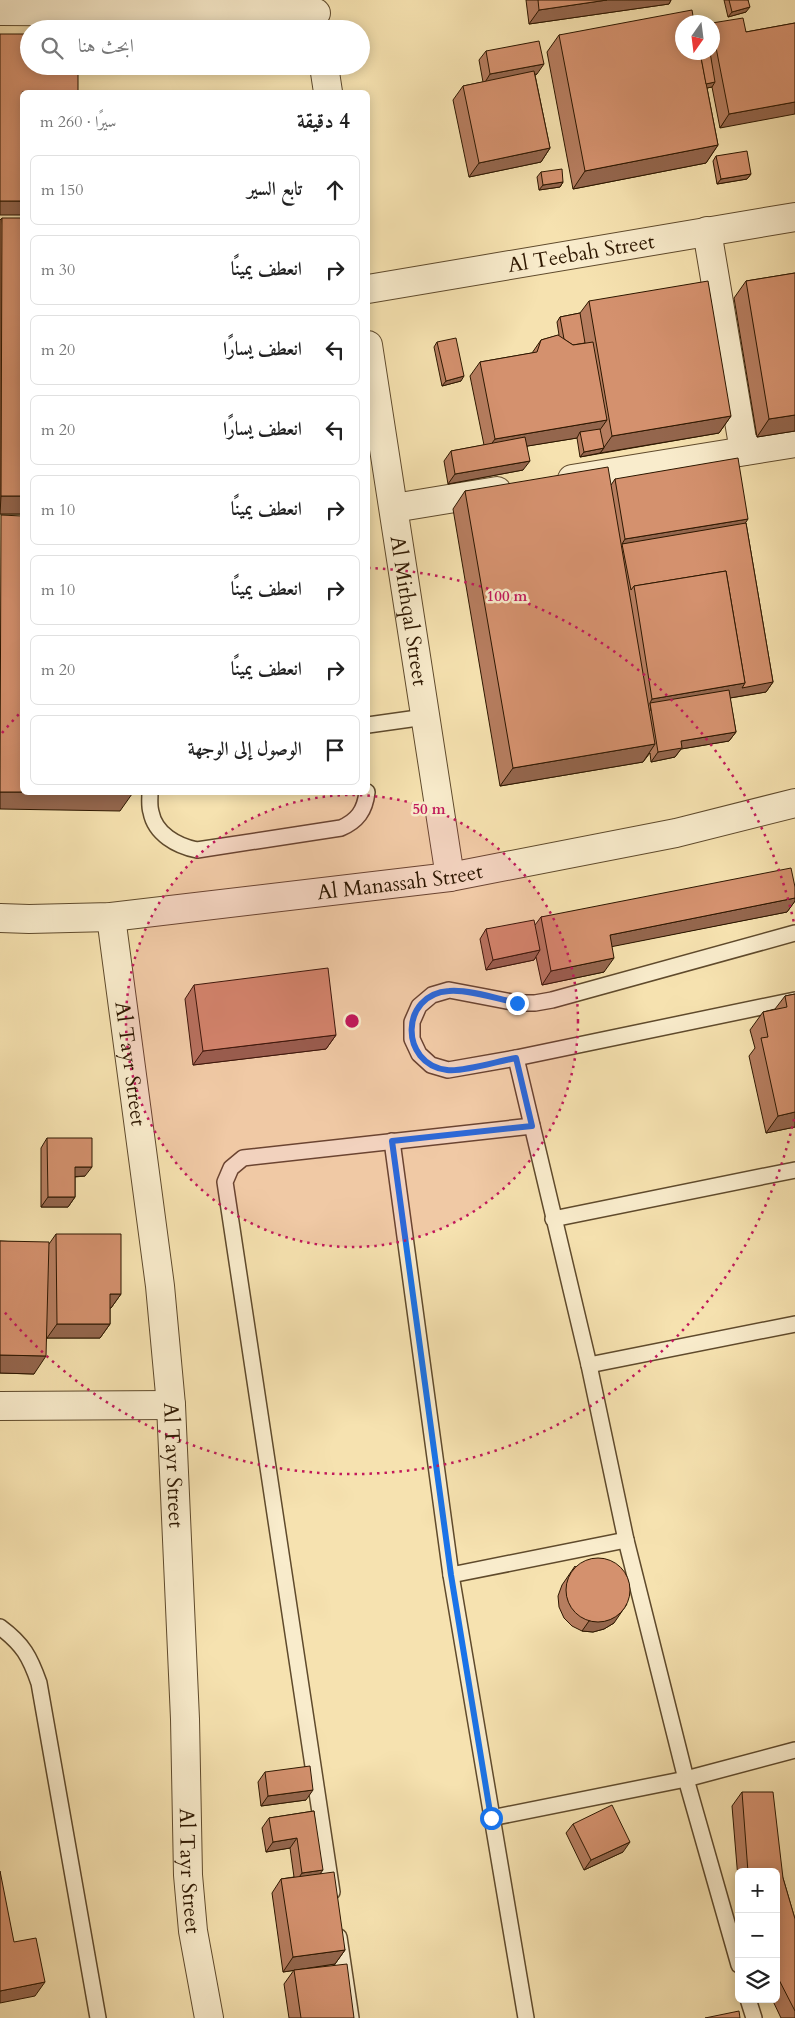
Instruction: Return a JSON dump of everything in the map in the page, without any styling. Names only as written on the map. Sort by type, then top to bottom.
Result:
[{"type":"street","points":[[0,10],[316,14]]},
{"type":"street","points":[[325,75],[328,90]]},
{"type":"street","name":"Al Teebah Street","points":[[370,289],[795,217]]},
{"type":"street","points":[[707,231],[744,451]]},
{"type":"street","name":"Al Mithqal Street","points":[[370,358],[450,877]]},
{"type":"street","points":[[549,483],[795,443]]},
{"type":"street","points":[[394,508],[520,488]]},
{"type":"street","name":"Al Manassah Street","points":[[0,918],[29,919],[111,916],[450,877],[676,833],[795,803]]},
{"type":"street","name":"Al Tayr Street","points":[[111,916],[160,1286],[171,1405],[186,1719],[188,1874],[193,1930],[209,2018]]},
{"type":"street","points":[[0,1406],[171,1405]]},
{"type":"lane","points":[[370,725],[425,717]]},
{"type":"lane","points":[[150,795],[151,813],[157,826],[166,837],[175,843],[197,850],[341,828],[351,824],[360,815],[366,805],[367,795]]},
{"type":"lane","points":[[795,933],[552,1000],[535,1003],[517,1003],[449,990],[432,995],[419,1006],[412,1022],[412,1039],[419,1054],[432,1065],[448,1070],[516,1058],[795,1000]]},
{"type":"lane","points":[[516,1058],[589,1365],[626,1540],[686,1780],[737,1958]]},
{"type":"lane","points":[[351,2018],[225,1182],[231,1168],[243,1158],[532,1126]]},
{"type":"lane","points":[[392,1141],[451,1575],[526,2018]]},
{"type":"lane","points":[[553,1219],[795,1170]]},
{"type":"lane","points":[[589,1365],[795,1324]]},
{"type":"lane","points":[[451,1575],[626,1540]]},
{"type":"lane","points":[[0,1628],[19,1642],[32,1661],[39,1683],[98,2018]]},
{"type":"lane","points":[[491,1818],[686,1780],[795,1750]]},
{"type":"lane","points":[[749,2003],[754,2018]]},
{"type":"building","points":[[538,0],[607,0],[539,10]]},
{"type":"building","points":[[729,0],[748,0],[750,7],[732,12]]},
{"type":"building","points":[[692,10],[693,15],[675,15],[675,60],[702,60],[718,145],[585,171],[559,35]]},
{"type":"building","points":[[743,18],[746,32],[795,23],[795,102],[729,114],[718,60],[720,60],[720,22]]},
{"type":"building","points":[[0,34],[20,34],[20,75],[78,75],[78,90],[20,90],[20,201],[0,201]]},
{"type":"building","points":[[539,41],[544,64],[490,74],[486,51]]},
{"type":"building","points":[[702,60],[711,60],[715,82],[706,84]]},
{"type":"building","points":[[534,71],[550,148],[479,163],[463,86]]},
{"type":"building","points":[[747,151],[751,174],[721,179],[716,156]]},
{"type":"building","points":[[562,169],[563,182],[543,185],[541,172]]},
{"type":"building","points":[[2,218],[20,218],[20,496],[1,496]]},
{"type":"building","points":[[795,273],[795,415],[769,419],[746,281]]},
{"type":"building","points":[[708,281],[731,416],[612,436],[589,301]]},
{"type":"building","points":[[580,313],[585,343],[573,345],[564,339],[560,317]]},
{"type":"building","points":[[558,335],[573,345],[593,342],[607,420],[495,439],[480,362],[537,352],[541,340]]},
{"type":"building","points":[[456,338],[464,376],[446,381],[437,342]]},
{"type":"building","points":[[600,429],[604,448],[584,452],[580,432]]},
{"type":"building","points":[[525,437],[530,461],[455,474],[451,451]]},
{"type":"building","points":[[738,458],[748,519],[625,539],[615,479]]},
{"type":"building","points":[[608,467],[655,744],[513,768],[465,491]]},
{"type":"building","points":[[1,515],[20,516],[20,792],[0,792]]},
{"type":"building","points":[[746,523],[773,682],[742,688],[745,683],[726,571],[634,586],[631,590],[622,544]]},
{"type":"building","points":[[726,571],[745,683],[652,699],[634,586]]},
{"type":"building","points":[[729,690],[736,732],[681,741],[682,748],[658,752],[650,703]]},
{"type":"building","points":[[791,868],[795,898],[610,935],[614,958],[551,971],[541,917]]},
{"type":"building","points":[[534,920],[540,950],[493,960],[486,929]]},
{"type":"building","points":[[328,968],[336,1035],[203,1051],[194,985]]},
{"type":"building","points":[[795,994],[795,1112],[778,1116],[761,1038],[768,1037],[763,1012],[787,1007],[785,996]]},
{"type":"building","points":[[47,1138],[92,1138],[92,1167],[75,1167],[75,1197],[48,1197]]},
{"type":"building","points":[[56,1234],[121,1234],[121,1294],[110,1294],[110,1324],[57,1324]]},
{"type":"building","points":[[0,1241],[49,1242],[46,1356],[0,1355]]},
{"type":"building","points":[[592,1558],[604,1558],[621,1567],[628,1578],[630,1590],[628,1602],[621,1613],[604,1622],[592,1622],[580,1617],[571,1608],[566,1596],[566,1584],[571,1572],[580,1563]]},
{"type":"building","points":[[310,1766],[313,1790],[268,1796],[265,1772]]},
{"type":"building","points":[[742,1792],[773,1792],[783,1878],[795,1919],[795,2011],[780,1982],[780,1868],[748,1868]]},
{"type":"building","points":[[612,1805],[630,1842],[591,1860],[573,1824]]},
{"type":"building","points":[[314,1811],[323,1870],[302,1873],[297,1838],[273,1842],[269,1818]]},
{"type":"building","points":[[0,1871],[14,1942],[36,1938],[45,1982],[0,1991]]},
{"type":"building","points":[[334,1872],[345,1950],[293,1957],[281,1879]]},
{"type":"building","points":[[347,1964],[354,2018],[301,2018],[294,1970]]},
{"type":"building","points":[[739,2011],[740,2018],[705,2018]]},
{"type":"route","points":[[491,1818],[451,1575],[392,1141],[532,1126],[516,1058],[448,1070],[432,1065],[419,1054],[412,1039],[412,1022],[419,1006],[432,995],[449,990],[517,1003]]}]
